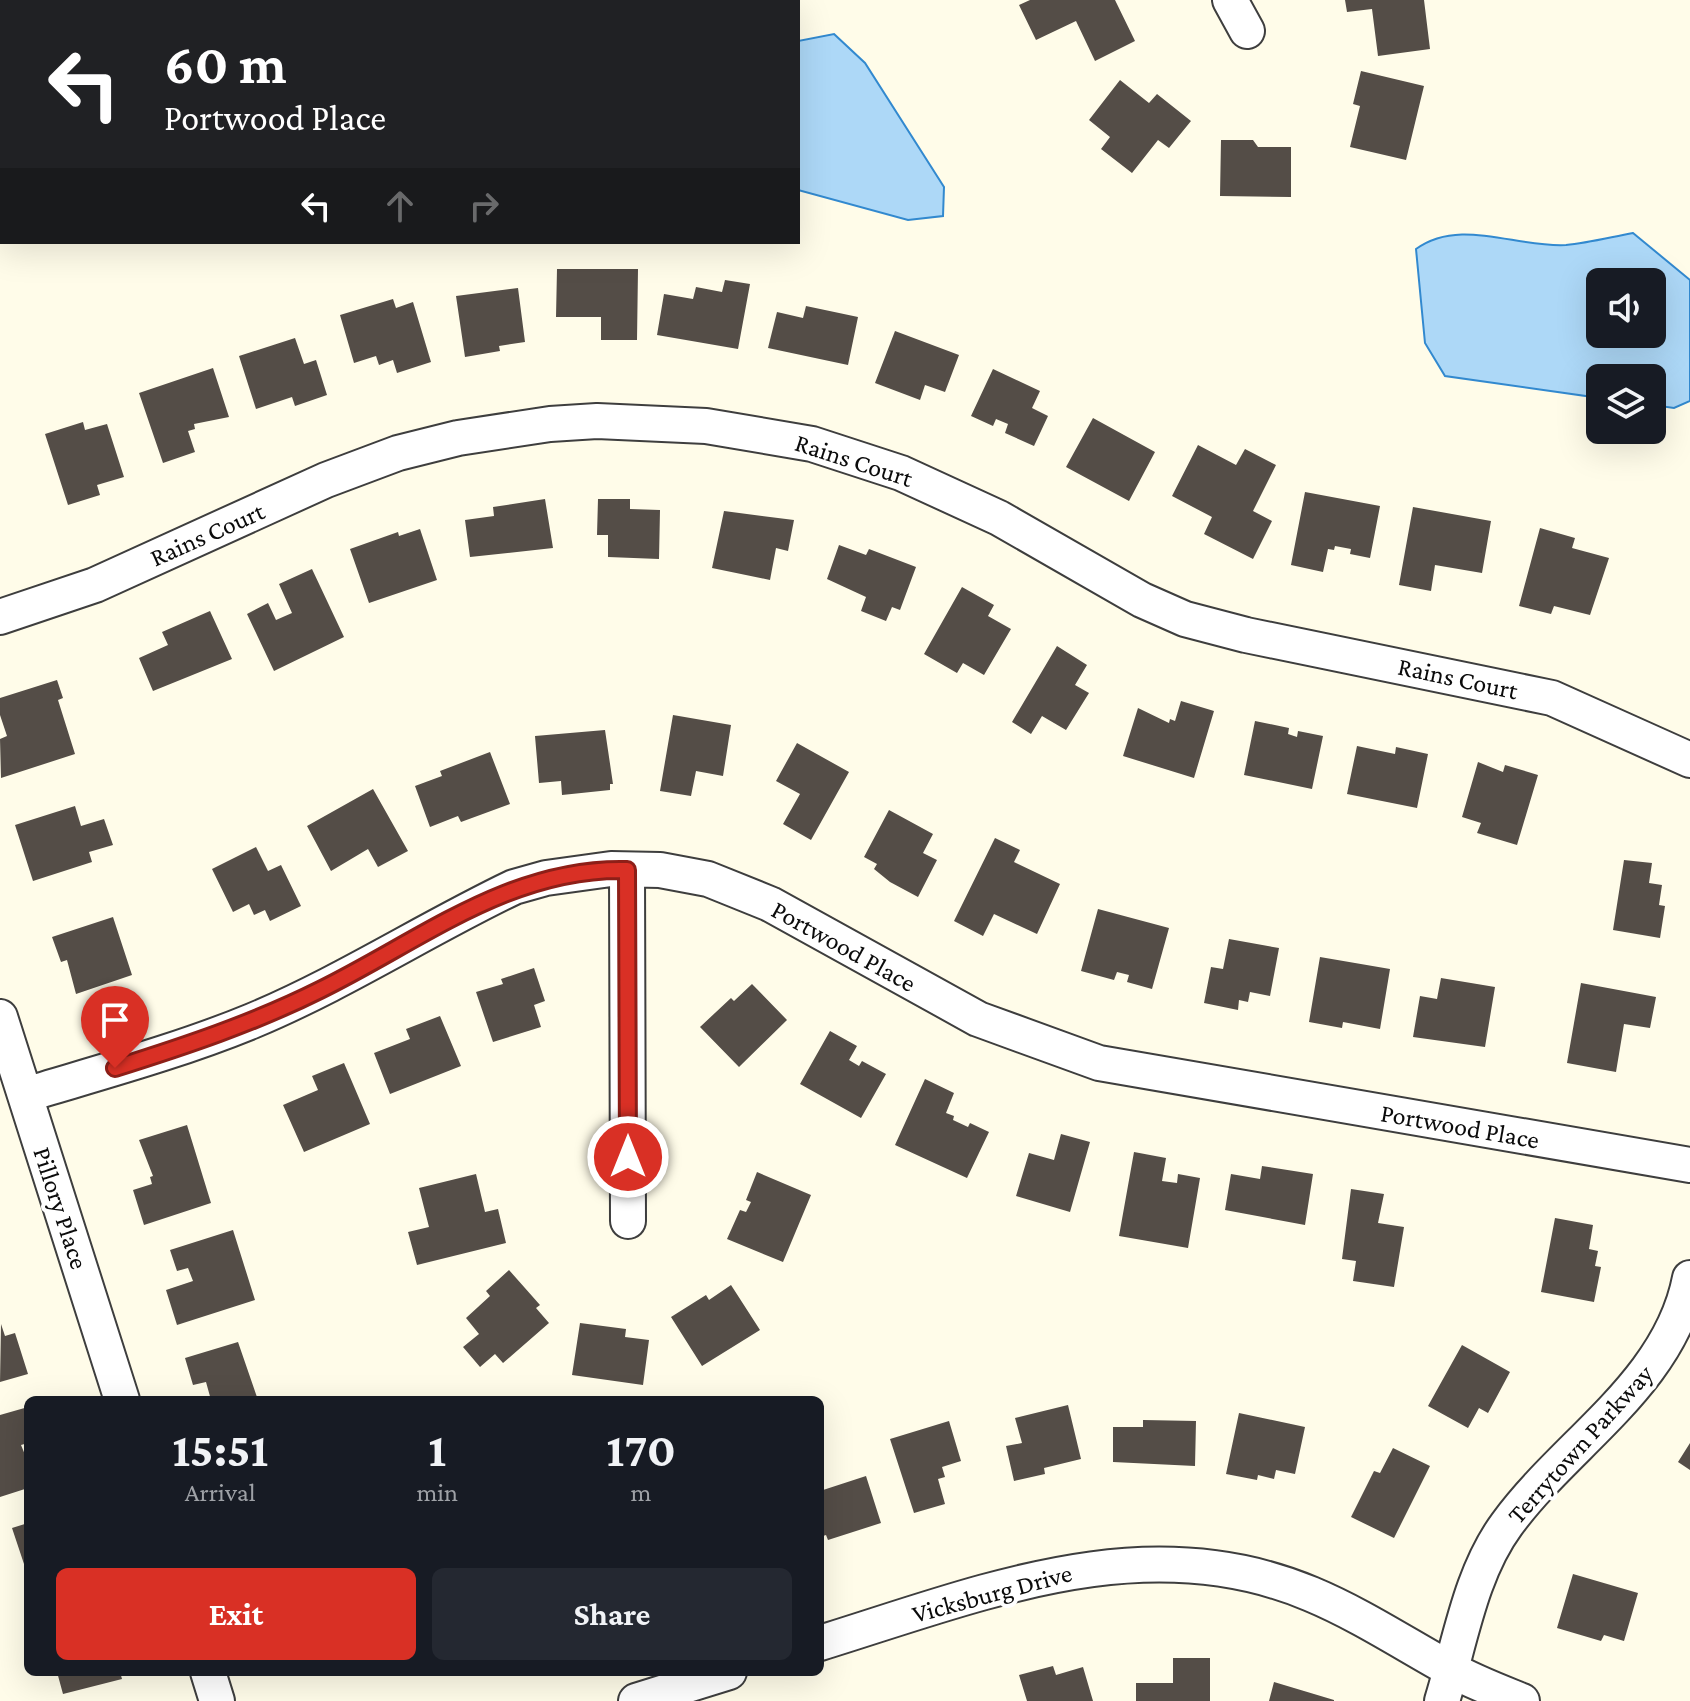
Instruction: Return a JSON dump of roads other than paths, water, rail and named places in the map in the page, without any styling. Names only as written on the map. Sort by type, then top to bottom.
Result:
[{"type":"street","points":[[1230,0],[1247,31]]},
{"type":"street","name":"Rains Court","points":[[0,617],[95,585],[326,480],[398,453],[458,438],[550,424],[597,421],[706,426],[767,433],[901,473],[999,518],[1142,600],[1185,619],[1246,635],[1484,681],[1552,698],[1690,760]]},
{"type":"street","points":[[627,870],[628,1221]]},
{"type":"street","name":"Portwood Place","points":[[25,1095],[205,1040],[255,1020],[320,990],[514,887],[554,877],[660,870],[708,879],[755,898],[978,1019],[1099,1063],[1690,1165]]},
{"type":"street","name":"Pillory Place","points":[[0,1017],[121,1396]]},
{"type":"street","name":"Terrytown Parkway","points":[[1447,1686],[1481,1571],[1507,1524],[1660,1354],[1683,1305],[1690,1278]]},
{"type":"street","name":"Vicksburg Drive","points":[[824,1642],[1052,1574],[1098,1566],[1208,1568],[1309,1593],[1373,1624],[1447,1686],[1522,1701]]},
{"type":"street","points":[[209,1676],[217,1701]]},
{"type":"street","points":[[636,1701],[716,1676]]},
{"type":"water","points":[[834,34],[865,63],[944,187],[943,216],[908,220],[800,191],[800,41]]},
{"type":"water","points":[[1633,233],[1690,280],[1690,401],[1674,408],[1666,407],[1666,364],[1586,364],[1586,396],[1445,376],[1425,343],[1416,249],[1451,235],[1470,234],[1547,245]]}]
